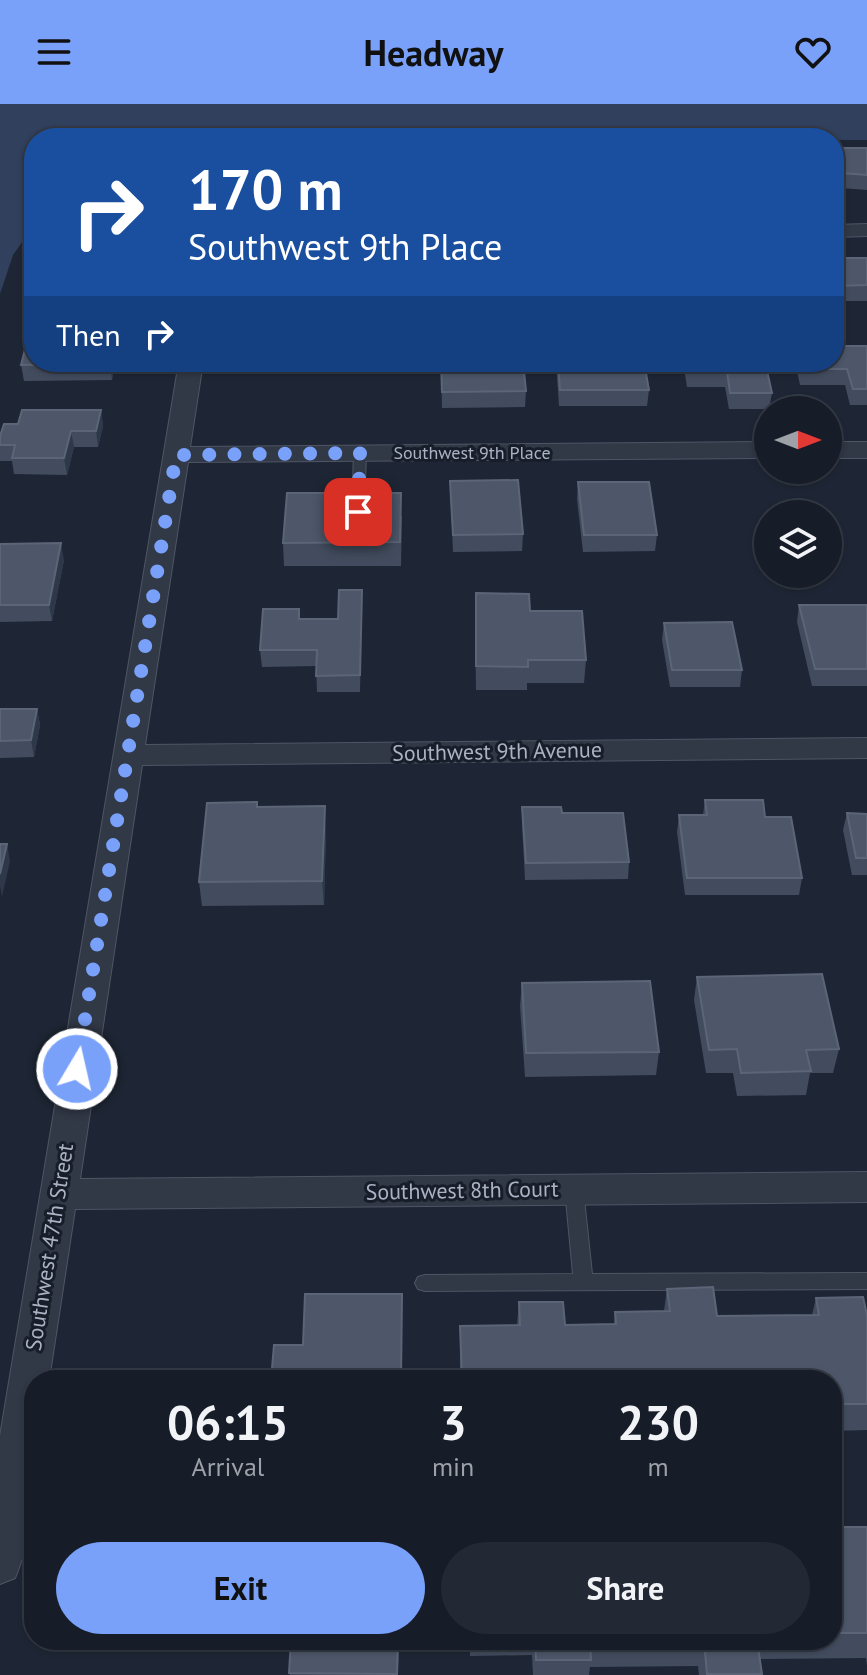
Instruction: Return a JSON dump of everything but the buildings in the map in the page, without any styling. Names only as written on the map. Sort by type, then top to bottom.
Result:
[{"type":"street","points":[[844,231],[867,230]]},
{"type":"street","name":"Southwest 47th Street","points":[[30,1370],[189,372]]},
{"type":"street","name":"Southwest 9th Place","points":[[176,455],[754,450]]},
{"type":"street","points":[[842,450],[867,450]]},
{"type":"street","name":"Southwest 9th Avenue","points":[[127,755],[867,748]]},
{"type":"street","name":"Southwest 8th Court","points":[[57,1194],[867,1187]]},
{"type":"street","name":"Southwest 47th Street","points":[[0,1564],[24,1408]]},
{"type":"lane","points":[[358,512],[360,453]]},
{"type":"lane","points":[[574,1189],[583,1282]]},
{"type":"lane","points":[[425,1283],[867,1281]]},
{"type":"water","points":[[0,104],[867,104],[867,140],[844,140],[844,128],[24,128],[24,239],[13,255],[0,294]]},
{"type":"route","points":[[77,1069],[176,455],[360,453],[358,512]]}]
